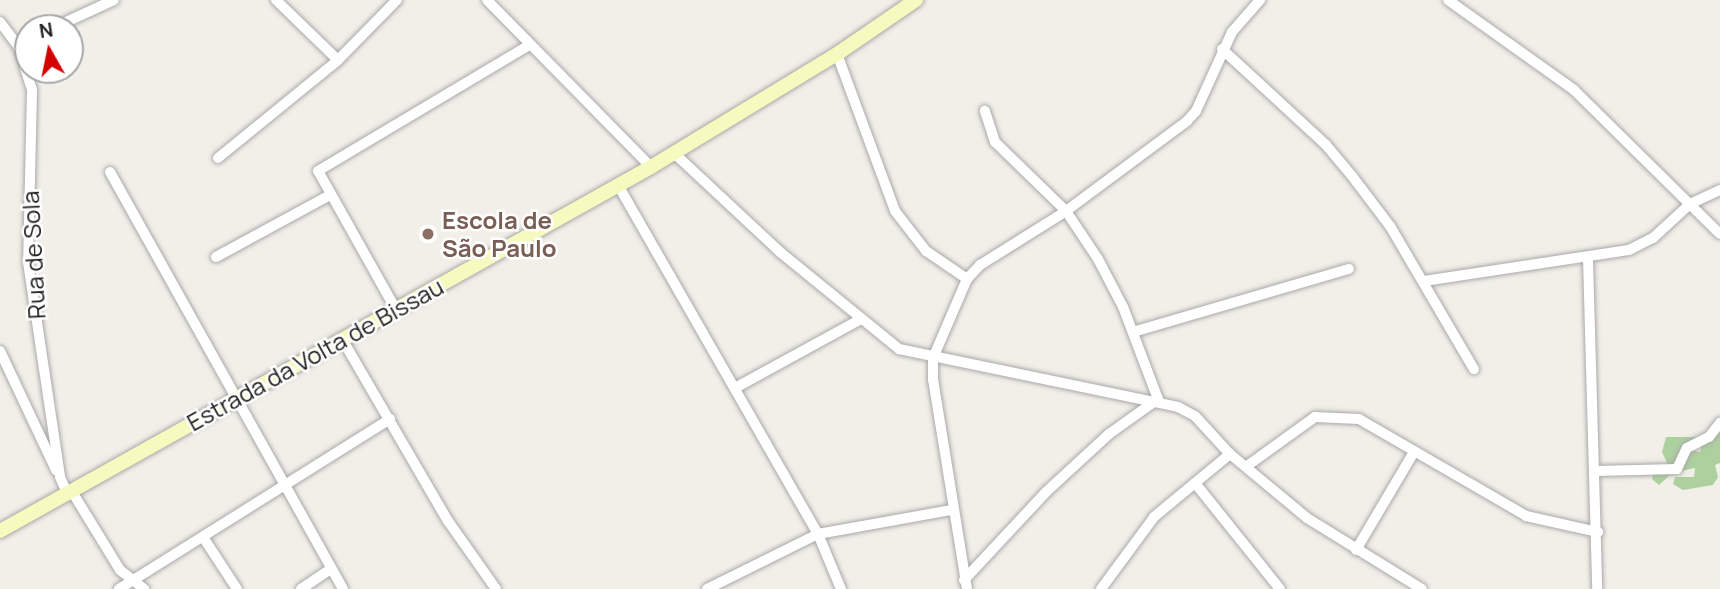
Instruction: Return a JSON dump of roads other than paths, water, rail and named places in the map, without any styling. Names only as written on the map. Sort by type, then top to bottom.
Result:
[{"type":"main road","name":"Estrada da Volta de Bissau","points":[[0,530],[651,167],[837,54],[916,0]]},
{"type":"street","points":[[84,14],[114,0]]},
{"type":"street","points":[[276,0],[338,60]]},
{"type":"street","points":[[218,158],[338,60],[397,0]]},
{"type":"street","points":[[487,0],[651,167]]},
{"type":"street","points":[[965,584],[935,402],[933,358],[967,279],[999,252],[1066,211],[1187,121],[1196,111],[1222,49],[1260,0]]},
{"type":"street","points":[[1448,0],[1574,90],[1720,234]]},
{"type":"street","name":"Rua de Sola","points":[[0,22],[14,35]]},
{"type":"street","points":[[395,308],[318,171],[323,165],[530,45]]},
{"type":"street","points":[[1222,49],[1326,145],[1391,226],[1474,369]]},
{"type":"street","points":[[837,54],[895,211],[926,251],[967,279]]},
{"type":"street","name":"Rua de Sola","points":[[30,84],[33,107],[27,202],[32,296],[60,477],[131,581]]},
{"type":"street","points":[[985,111],[995,142],[1066,211],[1112,283],[1158,400]]},
{"type":"street","points":[[674,153],[780,251],[899,349],[933,358],[1158,400],[1195,416],[1230,454],[1307,518],[1422,589]]},
{"type":"street","points":[[110,172],[282,486],[343,589]]},
{"type":"street","points":[[618,186],[818,534],[841,589]]},
{"type":"street","points":[[1424,281],[1588,259],[1640,246],[1690,204],[1720,190]]},
{"type":"street","points":[[216,257],[330,195]]},
{"type":"street","points":[[1588,259],[1598,532],[1597,589]]},
{"type":"street","points":[[1133,332],[1349,269]]},
{"type":"street","points":[[735,388],[861,319]]},
{"type":"street","points":[[342,339],[448,521],[496,589]]},
{"type":"street","points":[[0,351],[60,477]]},
{"type":"street","points":[[965,584],[1046,492],[1110,434],[1158,400]]},
{"type":"street","points":[[1247,466],[1308,421],[1323,415],[1366,420],[1414,452],[1526,516],[1598,532]]},
{"type":"street","points":[[119,589],[390,419]]},
{"type":"street","points":[[1596,471],[1677,469],[1687,448],[1709,438],[1720,423]]},
{"type":"street","points":[[1356,550],[1414,452]]},
{"type":"street","points":[[1101,589],[1145,527],[1230,454]]},
{"type":"street","points":[[1195,483],[1280,589]]},
{"type":"street","points":[[708,589],[818,534],[952,510]]},
{"type":"street","points":[[203,537],[237,589]]},
{"type":"street","points":[[301,589],[331,569]]},
{"type":"street","points":[[131,581],[144,589]]},
{"type":"place","name":"Escola de São Paulo","points":[[428,234]]}]
